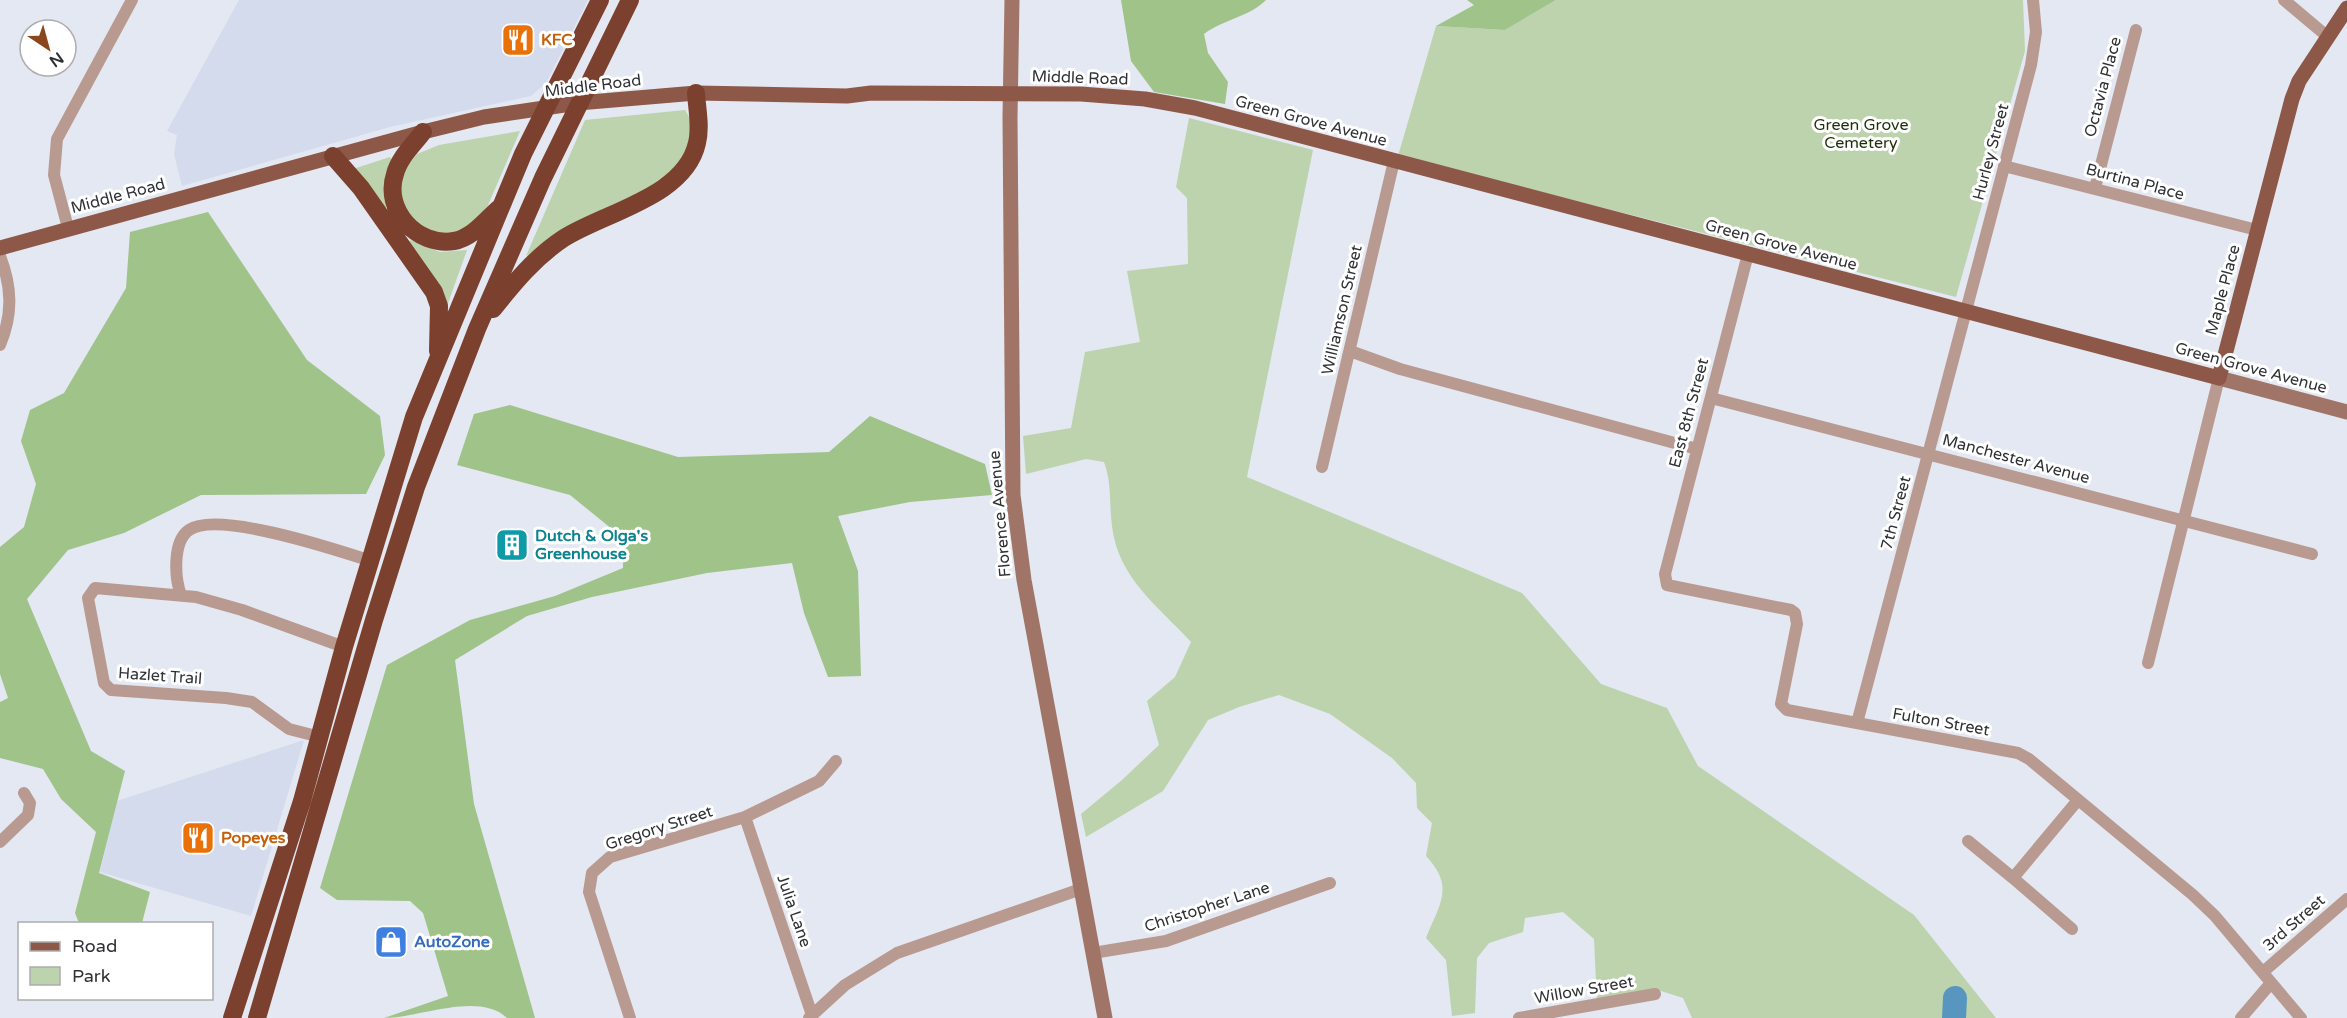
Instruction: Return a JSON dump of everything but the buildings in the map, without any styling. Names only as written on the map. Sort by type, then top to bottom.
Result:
[{"type":"highway","points":[[232,1018],[320,737],[344,647],[414,417],[542,110],[600,0]]},
{"type":"highway","points":[[257,1018],[374,620],[416,488],[477,329],[578,103],[630,0]]},
{"type":"highway","points":[[477,329],[525,269],[564,238],[662,189],[682,173],[691,160],[698,141],[696,93]]},
{"type":"highway","points":[[423,132],[398,165],[392,188],[399,214],[416,233],[440,241],[454,241],[471,234],[504,204]]},
{"type":"highway","points":[[333,156],[361,188],[434,292],[438,306],[438,360]]},
{"type":"main road","name":"Maple Place","points":[[2218,378],[2292,99],[2300,81],[2347,8]]},
{"type":"main road","name":"Middle Road","points":[[0,248],[423,132],[484,117],[578,103],[696,93],[847,96],[871,93],[1010,94],[1117,96],[1206,111]]},
{"type":"main road","name":"Green Grove Avenue","points":[[1206,111],[2218,378]]},
{"type":"street","points":[[68,228],[54,175],[55,148],[64,124],[132,0]]},
{"type":"street","name":"Florence Avenue","points":[[1012,0],[1010,94],[1013,495],[1024,580],[1105,1018]]},
{"type":"street","name":"Hurley Street","points":[[1966,312],[2035,47],[2032,0]]},
{"type":"street","points":[[2284,0],[2328,37]]},
{"type":"street","name":"Octavia Place","points":[[2095,189],[2136,30]]},
{"type":"street","name":"Williamson Street","points":[[1322,467],[1394,161]]},
{"type":"street","name":"Burtina Place","points":[[2004,166],[2257,230]]},
{"type":"street","name":"East 8th Street","points":[[1665,581],[1748,254]]},
{"type":"street","points":[[0,256],[9,282],[10,305],[0,345]]},
{"type":"street","name":"7th Street","points":[[1857,723],[1966,312]]},
{"type":"street","points":[[1350,351],[1400,369],[1697,448]]},
{"type":"street","name":"Green Grove Avenue","points":[[2218,378],[2347,412]]},
{"type":"street","name":"Maple Place","points":[[2148,663],[2185,521],[2218,378]]},
{"type":"street","name":"Manchester Avenue","points":[[1711,398],[2312,554]]},
{"type":"street","points":[[181,595],[174,576],[183,536],[191,529],[210,523],[269,533],[372,561]]},
{"type":"street","name":"Fulton Street","points":[[1665,581],[1675,589],[1791,610],[1795,613],[1797,624],[1779,712],[1857,723],[2018,753],[2029,759],[2193,895],[2301,1018]]},
{"type":"street","name":"Hazlet Trail","points":[[320,737],[289,729],[252,702],[111,690],[106,687],[88,598],[95,588],[181,595],[242,610],[344,647]]},
{"type":"street","name":"Gregory Street","points":[[630,1018],[589,892],[592,873],[610,857],[745,817],[819,781],[836,761]]},
{"type":"street","points":[[0,842],[28,815],[30,803],[24,793]]},
{"type":"street","points":[[2013,879],[2078,800]]},
{"type":"street","name":"Julia Lane","points":[[745,817],[811,1017]]},
{"type":"street","points":[[1968,841],[2072,929]]},
{"type":"street","name":"Christopher Lane","points":[[1093,953],[1166,941],[1330,883]]},
{"type":"street","points":[[811,1017],[845,985],[897,953],[1081,889]]},
{"type":"street","name":"3rd Street","points":[[2263,972],[2347,899]]},
{"type":"street","points":[[2241,1018],[2271,983]]},
{"type":"street","name":"Willow Street","points":[[1519,1018],[1655,994]]},
{"type":"shaded area","points":[[239,0],[588,0],[546,83],[531,96],[390,127],[182,186],[174,154],[177,135],[167,131]]},
{"type":"shaded area","points":[[304,740],[251,916],[100,872],[117,801]]},
{"type":"green space","points":[[1121,0],[1266,0],[1252,10],[1204,34],[1208,53],[1228,82],[1225,104],[1154,92],[1131,61]]},
{"type":"green space","points":[[1467,0],[1556,0],[1505,30],[1436,26],[1474,5]]},
{"type":"green space","name":"Green Grove Cemetery","points":[[1556,0],[2023,0],[2025,51],[1956,297],[1398,156],[1436,26],[1505,30]]},
{"type":"green space","points":[[685,110],[692,122],[688,152],[664,182],[526,256],[585,120]]},
{"type":"green space","points":[[1189,118],[1313,150],[1247,477],[1522,593],[1601,684],[1667,708],[1698,766],[1914,915],[1996,1018],[1692,1018],[1683,998],[1661,991],[1597,1003],[1594,939],[1563,912],[1525,918],[1523,932],[1489,943],[1477,958],[1475,1013],[1452,1016],[1446,960],[1426,938],[1440,905],[1442,886],[1435,867],[1426,856],[1432,823],[1417,808],[1416,783],[1392,758],[1330,714],[1279,695],[1239,707],[1208,720],[1163,791],[1086,837],[1081,814],[1159,745],[1147,701],[1175,677],[1191,642],[1141,590],[1122,561],[1112,526],[1107,470],[1104,462],[1086,459],[1026,474],[1023,436],[1071,428],[1085,352],[1140,342],[1127,271],[1188,264],[1187,198],[1176,187]]},
{"type":"green space","points":[[520,131],[482,219],[456,235],[421,229],[400,202],[400,186],[406,168],[417,154],[439,145]]},
{"type":"green space","points":[[390,157],[394,162],[385,189],[388,206],[384,208],[353,169]]},
{"type":"green space","points":[[208,212],[307,360],[380,416],[385,455],[366,494],[201,495],[124,533],[68,550],[27,599],[91,751],[125,771],[99,873],[150,892],[142,922],[79,922],[75,913],[96,832],[61,799],[43,769],[0,758],[0,702],[8,698],[0,674],[0,547],[24,527],[36,484],[21,441],[30,410],[64,393],[126,288],[130,232]]},
{"type":"green space","points":[[411,240],[440,252],[467,250],[447,306],[408,242]]},
{"type":"green space","points":[[510,405],[678,457],[829,452],[870,416],[985,464],[992,495],[910,502],[838,516],[858,571],[861,676],[828,677],[804,613],[792,563],[707,573],[592,597],[527,616],[455,660],[474,804],[535,1018],[507,1018],[495,1010],[465,1006],[384,1018],[448,996],[423,913],[410,901],[337,900],[320,888],[387,665],[470,620],[555,596],[623,568],[623,538],[570,495],[457,465],[474,414]]},
{"type":"waterway","points":[[1954,1018],[1955,998]]},
{"type":"place","name":"KFC","points":[[518,40]]},
{"type":"place","name":"Dutch & Olga's Greenhouse","points":[[512,545]]},
{"type":"place","name":"Popeyes","points":[[198,838]]},
{"type":"place","name":"AutoZone","points":[[391,942]]}]
